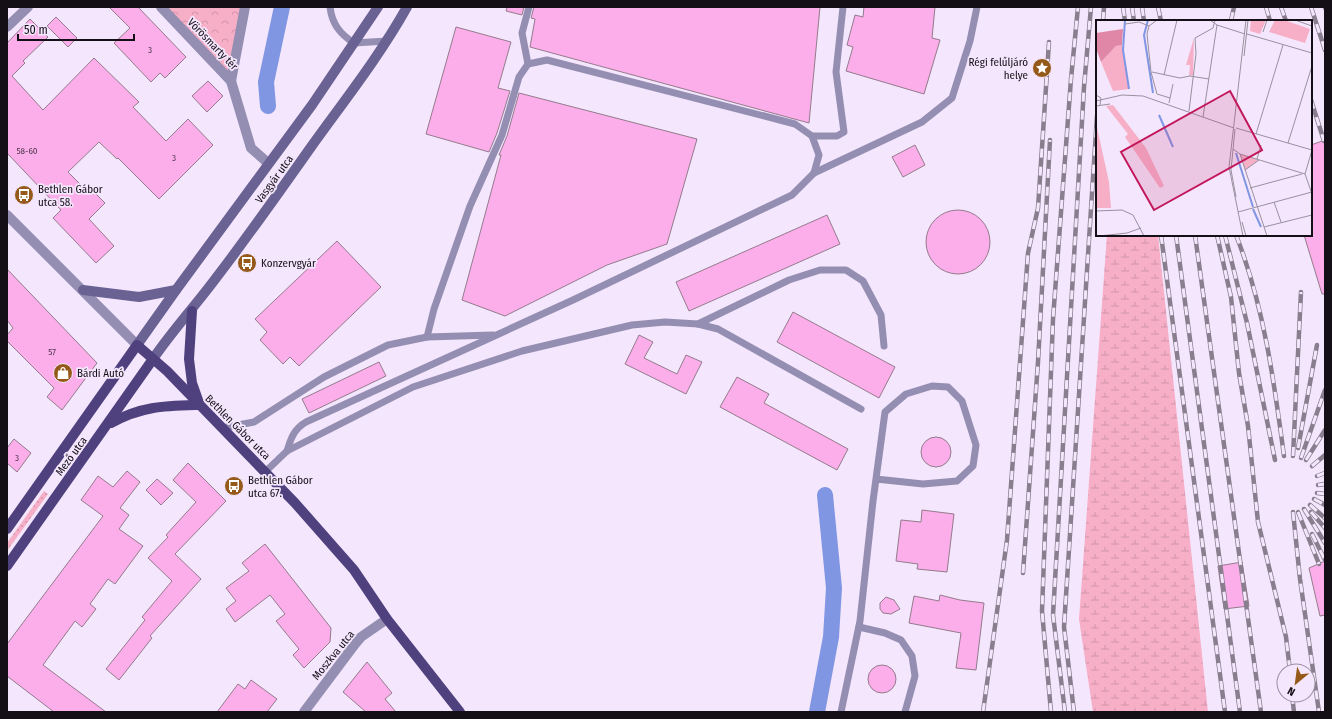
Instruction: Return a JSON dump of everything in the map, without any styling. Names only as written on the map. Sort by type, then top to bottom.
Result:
[{"type":"main road","name":"Vasgyár utca","points":[[137,345],[268,163],[312,105],[378,7]]},
{"type":"main road","name":"Vasgyár utca","points":[[153,359],[168,337],[192,310],[290,178],[387,41],[407,7]]},
{"type":"main road","points":[[83,290],[140,296],[176,290]]},
{"type":"main road","points":[[108,425],[122,417],[148,408],[199,405],[192,382],[188,359],[192,310]]},
{"type":"main road","name":"Bethlen Gábor utca","points":[[137,345],[167,371],[265,472],[354,570],[387,619],[460,712]]},
{"type":"main road","name":"Mező utca","points":[[7,529],[137,345]]},
{"type":"main road","name":"Mező utca","points":[[7,566],[108,425],[153,359]]},
{"type":"street","points":[[7,27],[28,7]]},
{"type":"street","name":"Vörösmarty tér","points":[[160,7],[231,81],[251,148],[268,163]]},
{"type":"street","name":"Vörösmarty tér","points":[[231,81],[245,7]]},
{"type":"street","name":"Bethlen Gábor utca","points":[[7,215],[137,345]]},
{"type":"street","name":"Moszkva utca","points":[[304,712],[361,637],[387,619]]},
{"type":"lane","points":[[330,7],[332,19],[340,33],[354,43],[387,41]]},
{"type":"lane","points":[[528,64],[522,33],[529,7]]},
{"type":"lane","points":[[812,136],[837,136],[844,132],[836,72],[843,7]]},
{"type":"lane","points":[[287,451],[294,432],[298,427],[306,422],[574,300],[792,195],[814,173],[922,122],[952,98],[970,41],[977,7]]},
{"type":"lane","points":[[427,337],[434,309],[470,206],[502,136],[519,77],[528,64],[547,60],[795,124],[812,136],[819,155],[814,173]]},
{"type":"lane","points":[[698,324],[789,280],[820,270],[846,270],[863,281],[880,315],[884,346]]},
{"type":"lane","points":[[265,472],[287,451],[413,387],[522,351],[632,325],[665,322],[698,324],[718,330],[861,409]]},
{"type":"lane","points":[[222,428],[254,422],[324,377],[388,345],[427,337],[498,335]]},
{"type":"lane","points":[[841,712],[859,628],[876,478],[885,412],[906,394],[932,386],[948,387],[962,401],[976,445],[973,466],[957,481],[923,484],[876,478]]},
{"type":"lane","points":[[859,628],[885,633],[901,640],[912,656],[915,676],[905,712]]},
{"type":"green space","points":[[161,7],[245,7],[231,81]]},
{"type":"green space","points":[[1107,236],[1158,236],[1208,712],[1093,712],[1079,619]]},
{"type":"green space","points":[[44,491],[48,494],[7,551],[7,543]]},
{"type":"building","points":[[109,7],[138,7],[186,57],[165,78],[160,73],[151,82],[114,43],[130,28]]},
{"type":"building","points":[[507,7],[524,7],[522,15],[506,11]]},
{"type":"building","points":[[534,7],[820,7],[809,123],[530,47],[535,19],[531,18]]},
{"type":"building","points":[[864,7],[935,7],[932,38],[940,40],[924,94],[846,71],[853,47],[847,45],[855,15],[863,17]]},
{"type":"building","points":[[56,17],[77,38],[68,47],[47,26]]},
{"type":"building","points":[[30,19],[48,37],[23,61],[25,63],[12,76],[43,110],[94,58],[139,102],[133,107],[166,141],[188,119],[213,145],[159,199],[118,158],[117,159],[99,142],[68,172],[88,192],[91,189],[105,203],[89,219],[114,246],[96,263],[53,218],[61,210],[7,153],[7,43]]},
{"type":"building","points":[[456,27],[511,42],[498,88],[510,91],[497,133],[489,152],[426,134]]},
{"type":"building","points":[[208,81],[223,96],[207,112],[192,96]]},
{"type":"building","points":[[519,93],[697,139],[667,244],[607,265],[505,316],[462,300],[501,155],[499,155],[507,136]]},
{"type":"building","points":[[1325,140],[1325,294],[1322,294],[1304,236],[1312,236],[1312,145]]},
{"type":"building","points":[[915,145],[925,165],[903,177],[892,157]]},
{"type":"building","points":[[958,210],[976,216],[984,224],[990,242],[984,260],[976,268],[958,274],[940,268],[932,260],[926,242],[932,224],[940,216]]},
{"type":"building","points":[[827,215],[840,244],[689,311],[676,282]]},
{"type":"building","points":[[337,241],[381,287],[299,366],[290,357],[283,364],[260,340],[267,332],[255,319]]},
{"type":"building","points":[[7,269],[97,363],[62,410],[47,397],[54,388],[7,341],[7,335],[13,328],[7,320]]},
{"type":"building","points":[[793,312],[895,367],[879,398],[777,342]]},
{"type":"building","points":[[639,335],[653,342],[644,358],[677,374],[686,355],[702,362],[686,394],[625,364]]},
{"type":"building","points":[[379,362],[386,376],[309,413],[302,399]]},
{"type":"building","points":[[737,377],[769,394],[764,403],[848,449],[837,470],[720,407]]},
{"type":"building","points":[[936,437],[947,441],[951,452],[947,463],[936,467],[925,463],[921,452],[925,441]]},
{"type":"building","points":[[14,439],[31,453],[17,472],[7,463],[7,448]]},
{"type":"building","points":[[188,463],[226,501],[175,554],[201,579],[150,636],[152,638],[119,680],[106,669],[145,620],[142,617],[172,581],[148,558],[168,537],[166,535],[196,502],[173,480]]},
{"type":"building","points":[[127,471],[140,482],[120,508],[129,515],[119,529],[143,546],[115,584],[108,579],[90,604],[96,609],[82,627],[75,621],[43,665],[106,712],[54,712],[7,676],[7,644],[103,516],[81,500],[98,476],[113,487]]},
{"type":"building","points":[[157,479],[173,493],[161,505],[146,490]]},
{"type":"building","points":[[922,510],[954,514],[947,572],[917,569],[918,564],[896,561],[901,520],[921,522]]},
{"type":"building","points":[[265,544],[331,628],[330,642],[304,668],[293,655],[299,649],[276,621],[285,614],[270,595],[235,622],[226,609],[236,601],[226,588],[249,571],[242,563]]},
{"type":"building","points":[[1325,561],[1325,615],[1320,616],[1309,568]]},
{"type":"building","points":[[1242,562],[1249,606],[1224,609],[1218,566]]},
{"type":"building","points":[[940,595],[960,600],[984,603],[976,670],[956,668],[961,633],[909,623],[914,596],[939,601]]},
{"type":"building","points":[[886,597],[894,600],[900,609],[891,614],[883,613],[880,609],[880,603]]},
{"type":"building","points":[[367,662],[392,693],[385,699],[396,712],[366,712],[343,692]]},
{"type":"building","points":[[882,665],[892,669],[896,679],[892,689],[882,693],[872,689],[868,679],[872,669]]},
{"type":"building","points":[[251,680],[277,699],[267,712],[217,712],[238,684],[245,689]]},
{"type":"waterway","points":[[268,106],[266,82],[282,7]]},
{"type":"waterway","points":[[817,712],[831,637],[834,588],[825,495]]},
{"type":"railway","points":[[1051,712],[1042,611],[1053,319],[1071,79],[1078,7]]},
{"type":"railway","points":[[1065,712],[1053,615],[1084,87],[1091,7]]},
{"type":"railway","points":[[1103,20],[1104,7]]},
{"type":"railway","points":[[1123,7],[1125,20]]},
{"type":"railway","points":[[1132,7],[1134,20]]},
{"type":"railway","points":[[1142,7],[1144,20]]},
{"type":"railway","points":[[1158,7],[1161,20]]},
{"type":"railway","points":[[1231,20],[1234,7]]},
{"type":"railway","points":[[1266,7],[1270,20]]},
{"type":"railway","points":[[1281,7],[1286,20]]},
{"type":"railway","points":[[1311,7],[1325,50]]},
{"type":"railway","points":[[983,712],[1007,540],[1028,253],[1038,208],[1049,42]]},
{"type":"railway","points":[[1312,103],[1324,141]]},
{"type":"railway","points":[[1074,712],[1064,627],[1096,131]]},
{"type":"railway","points":[[1023,573],[1038,362],[1050,140]]},
{"type":"railway","points":[[1161,236],[1225,712]]},
{"type":"railway","points":[[1176,236],[1240,712]]},
{"type":"railway","points":[[1195,236],[1261,712]]},
{"type":"railway","points":[[1217,236],[1231,297],[1239,373],[1248,426],[1258,522],[1286,637],[1289,663]]},
{"type":"railway","points":[[1225,236],[1247,323],[1275,460]]},
{"type":"railway","points":[[1236,236],[1246,262],[1261,316],[1272,372],[1284,456]]},
{"type":"railway","points":[[1293,456],[1301,292]]},
{"type":"railway","points":[[1298,448],[1317,345]]},
{"type":"railway","points":[[1301,458],[1325,390]]},
{"type":"railway","points":[[1306,460],[1325,430]]},
{"type":"railway","points":[[1312,466],[1325,455]]},
{"type":"railway","points":[[1317,476],[1325,473]]},
{"type":"railway","points":[[1318,485],[1325,484]]},
{"type":"railway","points":[[1317,493],[1325,494]]},
{"type":"railway","points":[[1314,499],[1325,505]]},
{"type":"railway","points":[[1310,505],[1325,518]]},
{"type":"railway","points":[[1304,509],[1325,543]]},
{"type":"railway","points":[[1293,512],[1300,579],[1319,712]]},
{"type":"railway","points":[[1298,512],[1319,564]]},
{"type":"railway","points":[[1311,512],[1325,528]]},
{"type":"railway","points":[[1312,534],[1325,560]]},
{"type":"railway","points":[[1293,703],[1294,712]]},
{"type":"place","name":"Régi felűljáró helye","points":[[1042,68]]},
{"type":"place","name":"Bethlen Gábor utca 58.","points":[[24,195]]},
{"type":"place","name":"Konzervgyár","points":[[247,263]]},
{"type":"place","name":"Bárdi Autó","points":[[63,373]]},
{"type":"place","name":"Bethlen Gábor utca 67.","points":[[234,486]]}]
